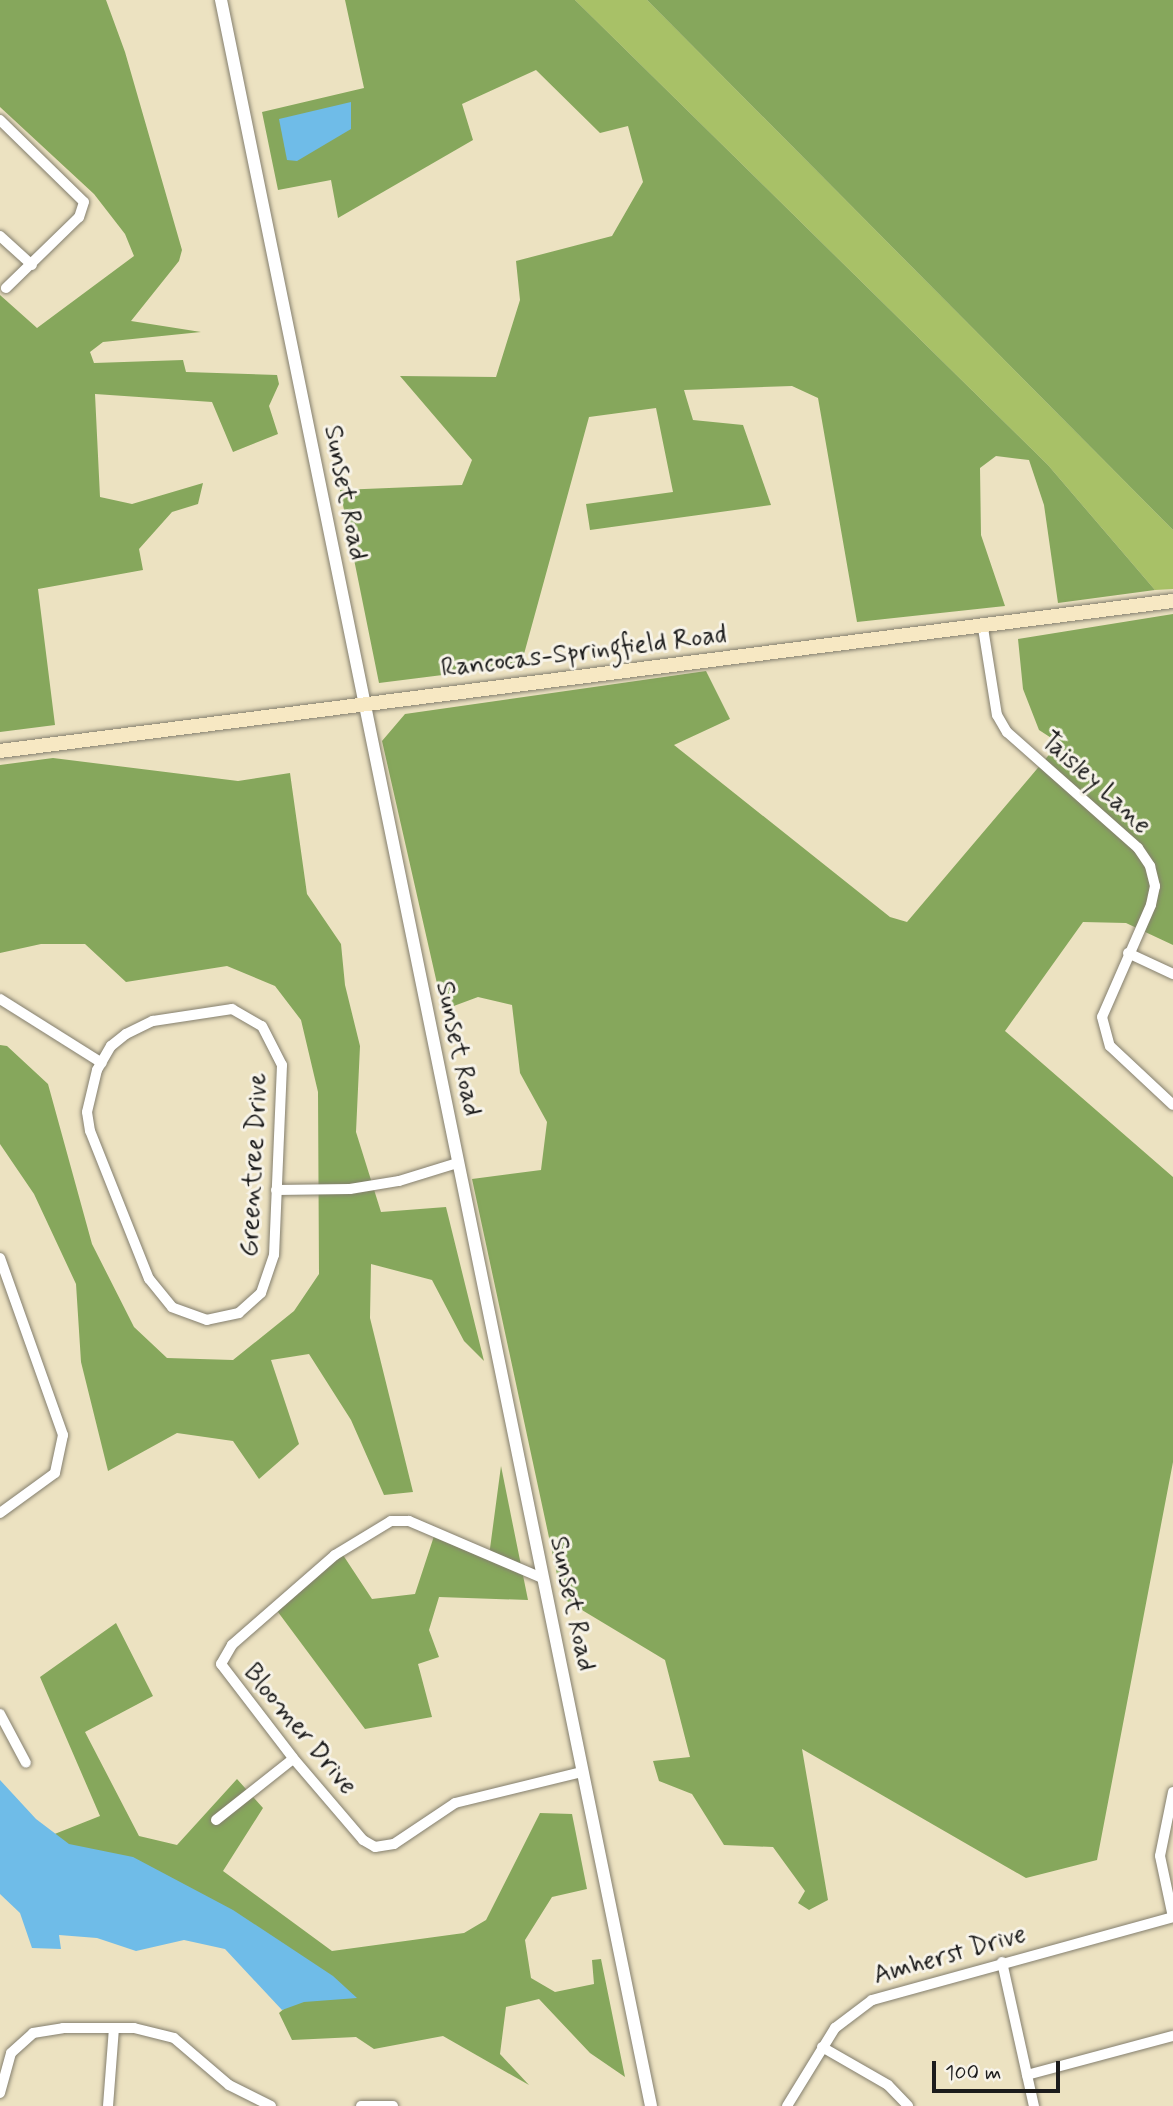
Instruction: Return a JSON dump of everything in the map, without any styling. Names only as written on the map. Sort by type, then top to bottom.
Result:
[{"type":"main road","name":"Rancocas-Springfield Road","points":[[0,751],[363,703],[984,628],[1173,601]]},
{"type":"street","name":"Sunset Road","points":[[220,0],[651,2106]]},
{"type":"street","points":[[0,120],[84,202],[79,217],[6,288]]},
{"type":"street","points":[[0,236],[32,265]]},
{"type":"street","name":"Taisley Lane","points":[[984,628],[996,715],[1007,732],[1138,848],[1150,866],[1154,886],[1151,905],[1105,1003],[1104,1032],[1120,1058],[1173,1105]]},
{"type":"street","points":[[1128,953],[1173,974]]},
{"type":"street","points":[[0,999],[102,1063]]},
{"type":"street","name":"Greentree Drive","points":[[233,1009],[253,1019],[269,1035],[282,1065],[274,1255],[261,1293],[239,1313],[207,1320],[172,1307],[149,1279],[90,1131],[87,1112],[102,1063],[120,1037],[153,1021],[233,1009]]},
{"type":"street","points":[[276,1190],[350,1189],[400,1181],[457,1163]]},
{"type":"street","points":[[0,1258],[63,1435],[55,1474],[0,1513]]},
{"type":"street","name":"Bloomer Drive","points":[[542,1578],[408,1521],[382,1524],[335,1555],[232,1645],[221,1664],[293,1759],[363,1840],[381,1848],[394,1844],[455,1803],[582,1772]]},
{"type":"street","points":[[0,1714],[26,1763]]},
{"type":"street","points":[[216,1820],[293,1759]]},
{"type":"street","points":[[1173,1792],[1160,1856],[1173,1917]]},
{"type":"street","name":"Amherst Drive","points":[[787,2106],[822,2047],[842,2020],[872,2000],[1173,1917]]},
{"type":"street","points":[[1002,1962],[1034,2106]]},
{"type":"street","points":[[108,2106],[114,2028]]},
{"type":"street","points":[[0,2093],[11,2053],[35,2032],[114,2028],[167,2035],[239,2092],[271,2106]]},
{"type":"street","points":[[1027,2075],[1173,2036]]},
{"type":"street","points":[[822,2047],[888,2085],[908,2106]]},
{"type":"street","points":[[361,2106],[393,2106]]},
{"type":"green space","points":[[0,0],[106,0],[125,52],[182,250],[179,261],[131,321],[201,332],[103,342],[90,352],[94,363],[183,360],[186,372],[277,375],[279,384],[269,406],[278,434],[233,452],[212,402],[95,394],[100,497],[132,504],[203,483],[198,504],[172,512],[139,549],[143,570],[38,589],[55,725],[0,732],[0,295],[37,328],[134,256],[125,234],[94,194],[0,107]]},
{"type":"green space","points":[[345,0],[575,0],[1048,465],[1155,590],[1058,603],[1044,505],[1029,460],[996,456],[980,468],[981,535],[1005,606],[857,622],[818,398],[792,386],[684,390],[693,420],[743,425],[771,505],[590,530],[586,504],[673,492],[656,408],[589,417],[521,665],[379,683],[340,490],[462,485],[472,460],[400,376],[496,377],[520,300],[516,261],[612,236],[643,182],[628,126],[600,133],[536,70],[462,104],[473,140],[338,218],[331,180],[278,190],[262,112],[364,88]]},
{"type":"green space","points":[[575,0],[647,0],[1173,530],[1173,589],[1155,590],[1048,465]]},
{"type":"green space","points":[[647,0],[1173,0],[1173,530]]},
{"type":"green space","points":[[1173,614],[1173,945],[1126,923],[1083,922],[1005,1031],[1173,1177],[1173,1462],[1097,1860],[1026,1878],[802,1749],[828,1900],[809,1910],[798,1903],[805,1891],[773,1847],[724,1845],[692,1794],[659,1781],[653,1761],[690,1757],[665,1660],[562,1598],[472,1179],[541,1170],[547,1122],[520,1073],[512,1005],[478,997],[443,1010],[382,741],[405,714],[706,671],[730,719],[674,745],[890,917],[907,922],[1059,743],[1039,730],[1023,689],[1018,639]]},
{"type":"green space","points":[[53,758],[238,781],[290,773],[307,894],[341,944],[345,985],[360,1046],[356,1132],[381,1212],[446,1207],[484,1361],[464,1341],[432,1280],[371,1264],[370,1318],[413,1492],[384,1495],[351,1420],[309,1354],[271,1360],[299,1444],[259,1479],[233,1441],[177,1433],[108,1471],[81,1362],[76,1284],[34,1194],[0,1144],[0,1045],[7,1046],[48,1084],[92,1244],[134,1327],[167,1358],[233,1360],[294,1311],[319,1274],[318,1092],[301,1020],[275,986],[227,966],[126,982],[85,944],[41,944],[0,953],[0,765]]},
{"type":"green space","points":[[501,1466],[528,1600],[439,1597],[429,1630],[439,1657],[418,1664],[432,1717],[365,1729],[275,1608],[341,1552],[372,1599],[415,1594],[436,1530],[489,1556]]},
{"type":"green space","points":[[116,1623],[153,1696],[85,1732],[139,1836],[177,1845],[237,1779],[263,1808],[223,1871],[332,1951],[464,1933],[486,1920],[540,1813],[572,1814],[587,1889],[552,1897],[525,1940],[531,1978],[555,1992],[594,1984],[592,1960],[601,1959],[625,2077],[590,2053],[539,1999],[506,2007],[500,2054],[529,2085],[443,2036],[374,2049],[356,2037],[292,2040],[279,2013],[318,1980],[47,1837],[100,1816],[40,1677]]},
{"type":"water","points":[[351,102],[351,129],[297,161],[287,160],[279,119]]},
{"type":"water","points":[[0,1780],[36,1819],[69,1844],[133,1857],[233,1910],[333,1976],[357,1998],[304,2002],[282,2010],[225,1949],[184,1940],[136,1951],[97,1938],[59,1935],[61,1949],[32,1948],[20,1913],[0,1894]]}]
